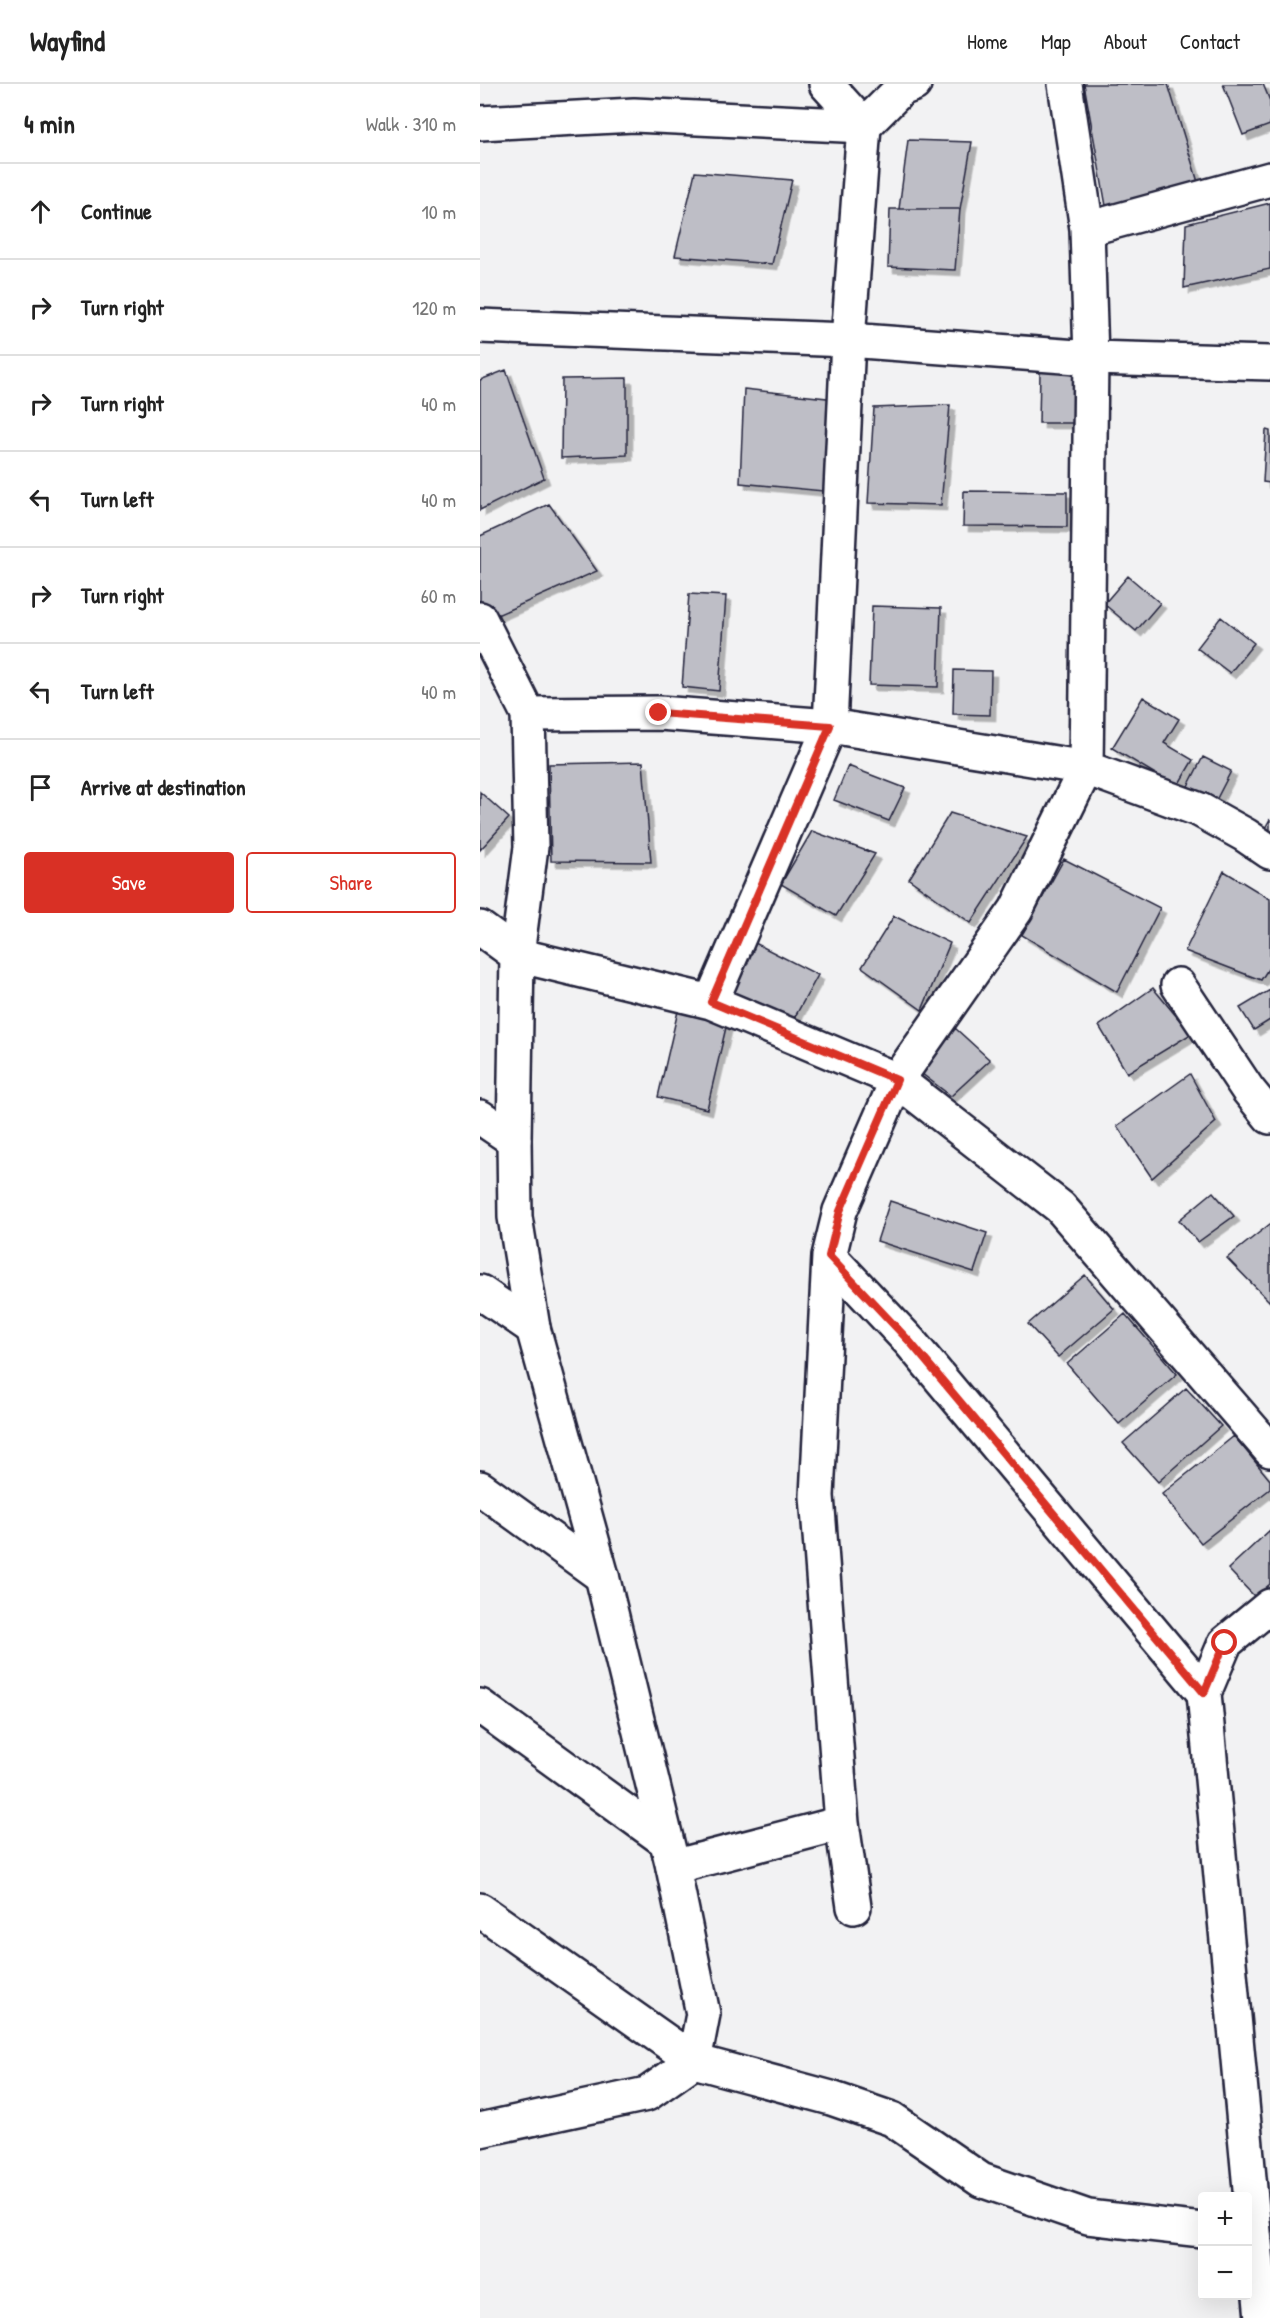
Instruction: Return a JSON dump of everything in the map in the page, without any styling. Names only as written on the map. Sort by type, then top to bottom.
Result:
[{"type":"street","points":[[826,84],[864,126]]},
{"type":"street","points":[[711,1002],[830,726],[848,340],[864,126],[901,89],[914,84]]},
{"type":"street","points":[[854,1907],[843,1823],[817,1496],[829,1256],[840,1211],[897,1080],[1016,910],[1086,768],[1091,358],[1087,229],[1065,84]]},
{"type":"street","points":[[480,123],[634,115],[864,126]]},
{"type":"street","points":[[1087,229],[1270,179]]},
{"type":"street","points":[[480,326],[848,340],[1091,358],[1270,363]]},
{"type":"street","points":[[480,619],[528,714],[531,847],[517,955],[515,1217],[533,1328],[602,1576],[670,1854],[703,2014],[694,2061],[647,2094],[480,2130]]},
{"type":"street","points":[[528,714],[659,713],[830,726],[1086,768],[1200,810],[1270,852]]},
{"type":"street","points":[[480,928],[517,955],[711,1002],[897,1080],[1060,1207],[1270,1450]]},
{"type":"street","points":[[1178,985],[1248,1090],[1270,1117]]},
{"type":"street","points":[[480,1118],[514,1140]]},
{"type":"street","points":[[829,1256],[910,1342],[1204,1693]]},
{"type":"street","points":[[480,1292],[533,1328]]},
{"type":"street","points":[[480,1488],[602,1576]]},
{"type":"street","points":[[1247,2192],[1204,1693],[1225,1643],[1270,1606]]},
{"type":"street","points":[[480,1706],[670,1854],[843,1823]]},
{"type":"street","points":[[480,1910],[694,2061],[831,2098],[892,2120],[981,2180],[1088,2217],[1198,2229]]},
{"type":"street","points":[[1252,2243],[1262,2318]]},
{"type":"building","points":[[1084,84],[1168,84],[1201,192],[1106,206]]},
{"type":"building","points":[[1223,84],[1263,84],[1270,101],[1270,125],[1243,135]]},
{"type":"building","points":[[908,140],[972,142],[960,209],[899,209]]},
{"type":"building","points":[[695,172],[792,180],[772,264],[675,256]]},
{"type":"building","points":[[1270,203],[1270,269],[1184,288],[1186,224]]},
{"type":"building","points":[[890,209],[960,209],[955,270],[888,267]]},
{"type":"building","points":[[506,370],[544,478],[480,510],[480,380]]},
{"type":"building","points":[[1040,372],[1074,373],[1073,423],[1039,423]]},
{"type":"building","points":[[627,378],[627,455],[561,458],[562,379]]},
{"type":"building","points":[[744,389],[836,399],[823,491],[740,483]]},
{"type":"building","points":[[950,405],[941,505],[868,503],[874,408]]},
{"type":"building","points":[[1266,430],[1270,431],[1270,483],[1263,482]]},
{"type":"building","points":[[964,491],[1067,492],[1067,527],[963,526]]},
{"type":"building","points":[[549,504],[597,571],[488,619],[480,602],[480,536]]},
{"type":"building","points":[[1128,576],[1160,603],[1136,631],[1104,604]]},
{"type":"building","points":[[689,594],[726,596],[719,691],[682,687]]},
{"type":"building","points":[[872,606],[941,608],[938,687],[869,685]]},
{"type":"building","points":[[1221,617],[1254,643],[1230,673],[1197,648]]},
{"type":"building","points":[[954,670],[991,671],[990,715],[953,714]]},
{"type":"building","points":[[1143,697],[1179,719],[1164,743],[1193,760],[1177,787],[1112,748]]},
{"type":"building","points":[[1203,757],[1231,771],[1213,806],[1185,792]]},
{"type":"building","points":[[643,762],[651,862],[551,861],[549,764]]},
{"type":"building","points":[[848,766],[905,788],[889,821],[834,800]]},
{"type":"building","points":[[480,792],[509,818],[480,850]]},
{"type":"building","points":[[950,813],[1027,837],[971,923],[909,879]]},
{"type":"building","points":[[1270,819],[1270,845],[1259,839]]},
{"type":"building","points":[[812,831],[875,854],[836,916],[781,884]]},
{"type":"building","points":[[1064,859],[1160,908],[1117,992],[1022,935]]},
{"type":"building","points":[[1224,871],[1270,899],[1270,966],[1261,980],[1185,951]]},
{"type":"building","points":[[894,916],[950,943],[922,1010],[862,967]]},
{"type":"building","points":[[753,942],[818,975],[792,1022],[725,990]]},
{"type":"building","points":[[1153,988],[1191,1034],[1127,1073],[1099,1026]]},
{"type":"building","points":[[1270,990],[1270,1020],[1254,1030],[1240,1008]]},
{"type":"building","points":[[678,1011],[727,1023],[707,1109],[658,1097]]},
{"type":"building","points":[[955,1028],[990,1060],[951,1096],[917,1070]]},
{"type":"building","points":[[1190,1074],[1216,1122],[1152,1178],[1117,1126]]},
{"type":"building","points":[[1213,1192],[1234,1216],[1198,1242],[1179,1220]]},
{"type":"building","points":[[890,1201],[987,1233],[974,1272],[877,1241]]},
{"type":"building","points":[[1270,1224],[1270,1302],[1227,1258]]},
{"type":"building","points":[[1085,1275],[1114,1309],[1058,1357],[1028,1324]]},
{"type":"building","points":[[1125,1314],[1177,1374],[1119,1424],[1067,1364]]},
{"type":"building","points":[[1186,1388],[1221,1426],[1158,1482],[1123,1443]]},
{"type":"building","points":[[1234,1436],[1270,1480],[1270,1489],[1201,1543],[1162,1494]]},
{"type":"building","points":[[1270,1530],[1270,1584],[1255,1597],[1228,1569]]},
{"type":"route","points":[[659,713],[830,726],[711,1002],[897,1080],[840,1211],[829,1256],[910,1342],[1204,1693],[1225,1643]]}]
